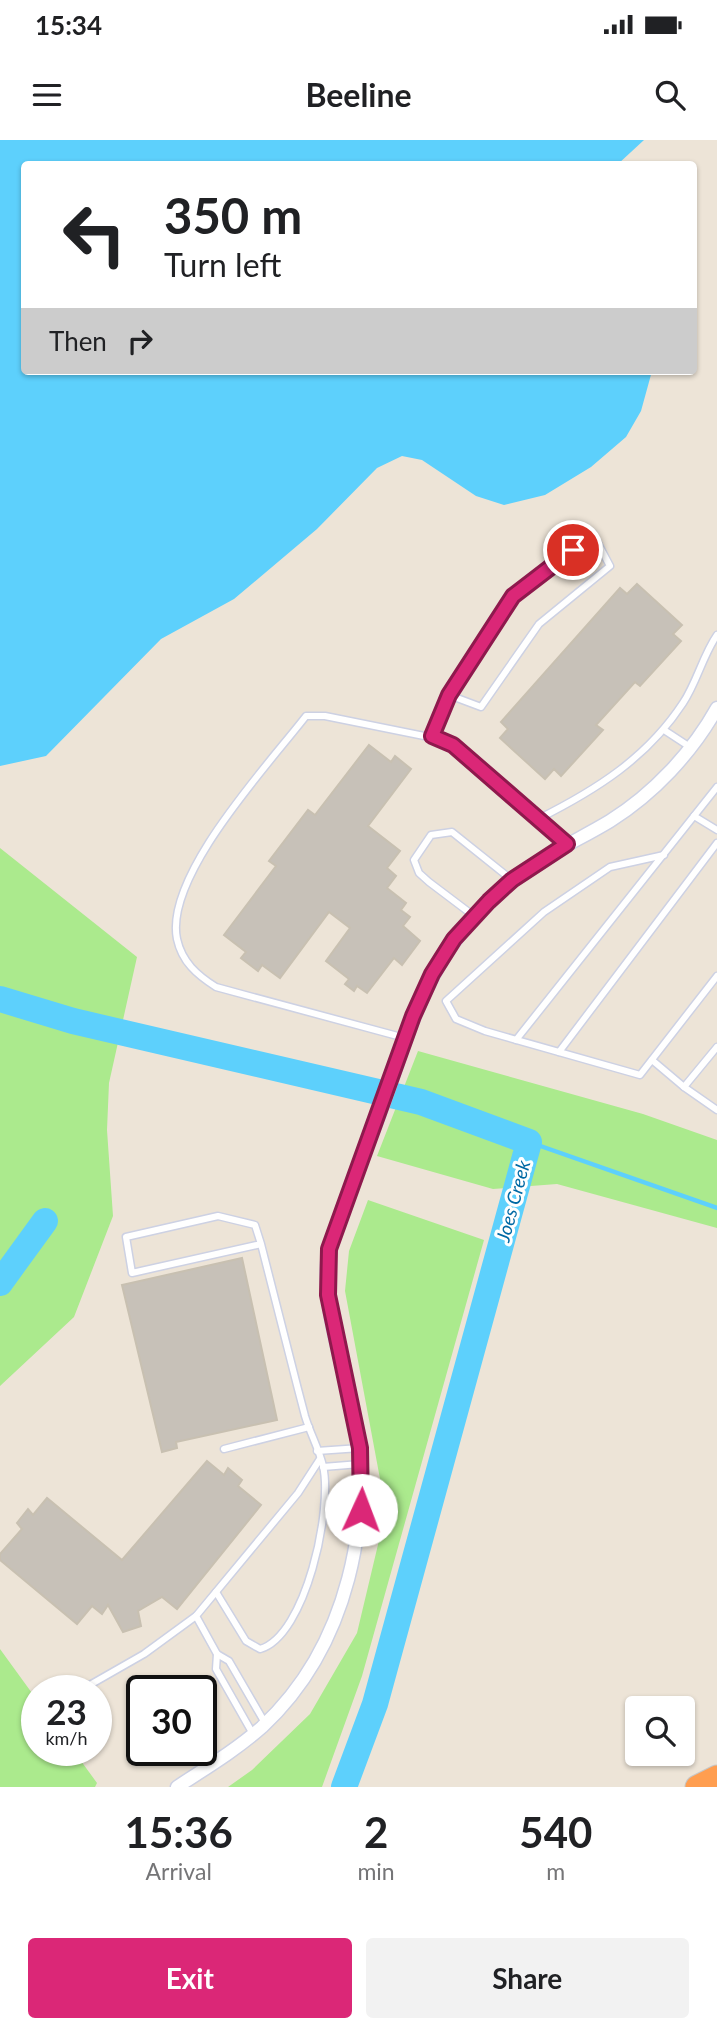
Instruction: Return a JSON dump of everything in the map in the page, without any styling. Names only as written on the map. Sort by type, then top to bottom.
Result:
[{"type":"highway","points":[[697,1787],[717,1777]]},
{"type":"street","points":[[177,1787],[265,1723],[314,1658],[342,1600],[359,1530],[362,1464],[328,1295],[329,1249],[405,1038],[432,974],[474,916],[512,880],[640,799],[669,773],[717,708]]},
{"type":"lane","points":[[432,736],[449,695],[513,596],[593,534],[610,566],[539,624],[481,707],[449,695]]},
{"type":"lane","points":[[538,819],[586,796],[628,767],[664,730],[701,673],[717,635]]},
{"type":"lane","points":[[405,1038],[216,987],[198,975],[184,958],[177,938],[176,916],[209,839],[306,716],[325,716],[432,736],[453,745],[567,844]]},
{"type":"lane","points":[[664,730],[690,747]]},
{"type":"lane","points":[[516,1040],[717,787]]},
{"type":"lane","points":[[694,816],[717,830]]},
{"type":"lane","points":[[474,916],[419,873],[414,860],[431,835],[452,832],[512,880]]},
{"type":"lane","points":[[559,1052],[717,843]]},
{"type":"lane","points":[[664,855],[610,867],[544,912],[446,1001],[456,1019],[516,1040],[640,1075],[717,976]]},
{"type":"lane","points":[[684,1087],[717,1047]]},
{"type":"lane","points":[[652,1060],[684,1087],[717,1109]]},
{"type":"lane","points":[[216,1591],[246,1641],[260,1649],[272,1645],[289,1624],[308,1583],[324,1502],[323,1467],[309,1427],[261,1244],[255,1225],[218,1216],[126,1237],[132,1273],[261,1244]]},
{"type":"lane","points":[[224,1449],[309,1427]]},
{"type":"lane","points":[[317,1451],[360,1448]]},
{"type":"lane","points":[[106,1675],[154,1647],[196,1616],[298,1493],[320,1460]]},
{"type":"lane","points":[[323,1467],[362,1464]]},
{"type":"lane","points":[[196,1616],[217,1654],[229,1661],[265,1723]]},
{"type":"lane","points":[[217,1654],[216,1669],[253,1734]]},
{"type":"green space","points":[[0,848],[137,957],[109,1083],[107,1130],[113,1216],[74,1317],[0,1386]]},
{"type":"green space","points":[[418,1051],[643,1114],[717,1140],[717,1228],[557,1184],[493,1189],[377,1156]]},
{"type":"green space","points":[[368,1200],[484,1240],[362,1676],[322,1787],[228,1787],[252,1770],[310,1714],[357,1633],[386,1511],[345,1291],[349,1251]]},
{"type":"green space","points":[[0,1649],[21,1678],[21,1766],[85,1766],[97,1783],[95,1787],[0,1787]]},
{"type":"water","points":[[0,140],[644,140],[621,161],[21,161],[21,375],[651,375],[641,411],[626,437],[591,467],[545,495],[504,505],[476,496],[422,460],[402,456],[377,468],[317,529],[234,599],[161,639],[46,756],[0,766]]},
{"type":"building","points":[[637,584],[682,625],[673,634],[681,641],[640,686],[635,682],[596,725],[603,730],[561,776],[554,769],[545,779],[500,738],[508,729],[501,722],[620,588],[627,594]]},
{"type":"building","points":[[369,745],[391,762],[395,756],[411,769],[368,826],[400,851],[387,868],[396,876],[387,888],[406,903],[401,910],[410,917],[403,926],[420,941],[402,965],[394,958],[367,993],[357,986],[354,991],[345,984],[349,979],[326,961],[350,928],[329,912],[280,978],[262,965],[258,971],[241,958],[246,952],[224,935],[276,866],[269,861],[308,810],[315,815]]},
{"type":"building","points":[[242,1258],[277,1420],[176,1442],[177,1448],[162,1452],[122,1285]]},
{"type":"building","points":[[207,1461],[224,1475],[228,1468],[242,1480],[238,1486],[261,1505],[177,1609],[162,1597],[138,1611],[141,1626],[123,1632],[108,1605],[102,1614],[92,1606],[77,1624],[0,1560],[0,1554],[22,1529],[17,1523],[28,1509],[33,1515],[47,1498],[122,1560]]},
{"type":"waterway","name":"Joes Creek","points":[[0,999],[73,1021],[421,1102],[529,1142],[375,1704],[344,1787]]},
{"type":"waterway","points":[[529,1142],[717,1208]]},
{"type":"waterway","points":[[0,1283],[45,1221]]},
{"type":"route","points":[[361,1510],[362,1464],[328,1295],[329,1249],[413,1016],[432,974],[454,939],[489,901],[512,880],[567,844],[453,745],[432,736],[449,695],[513,596],[573,550]]}]
